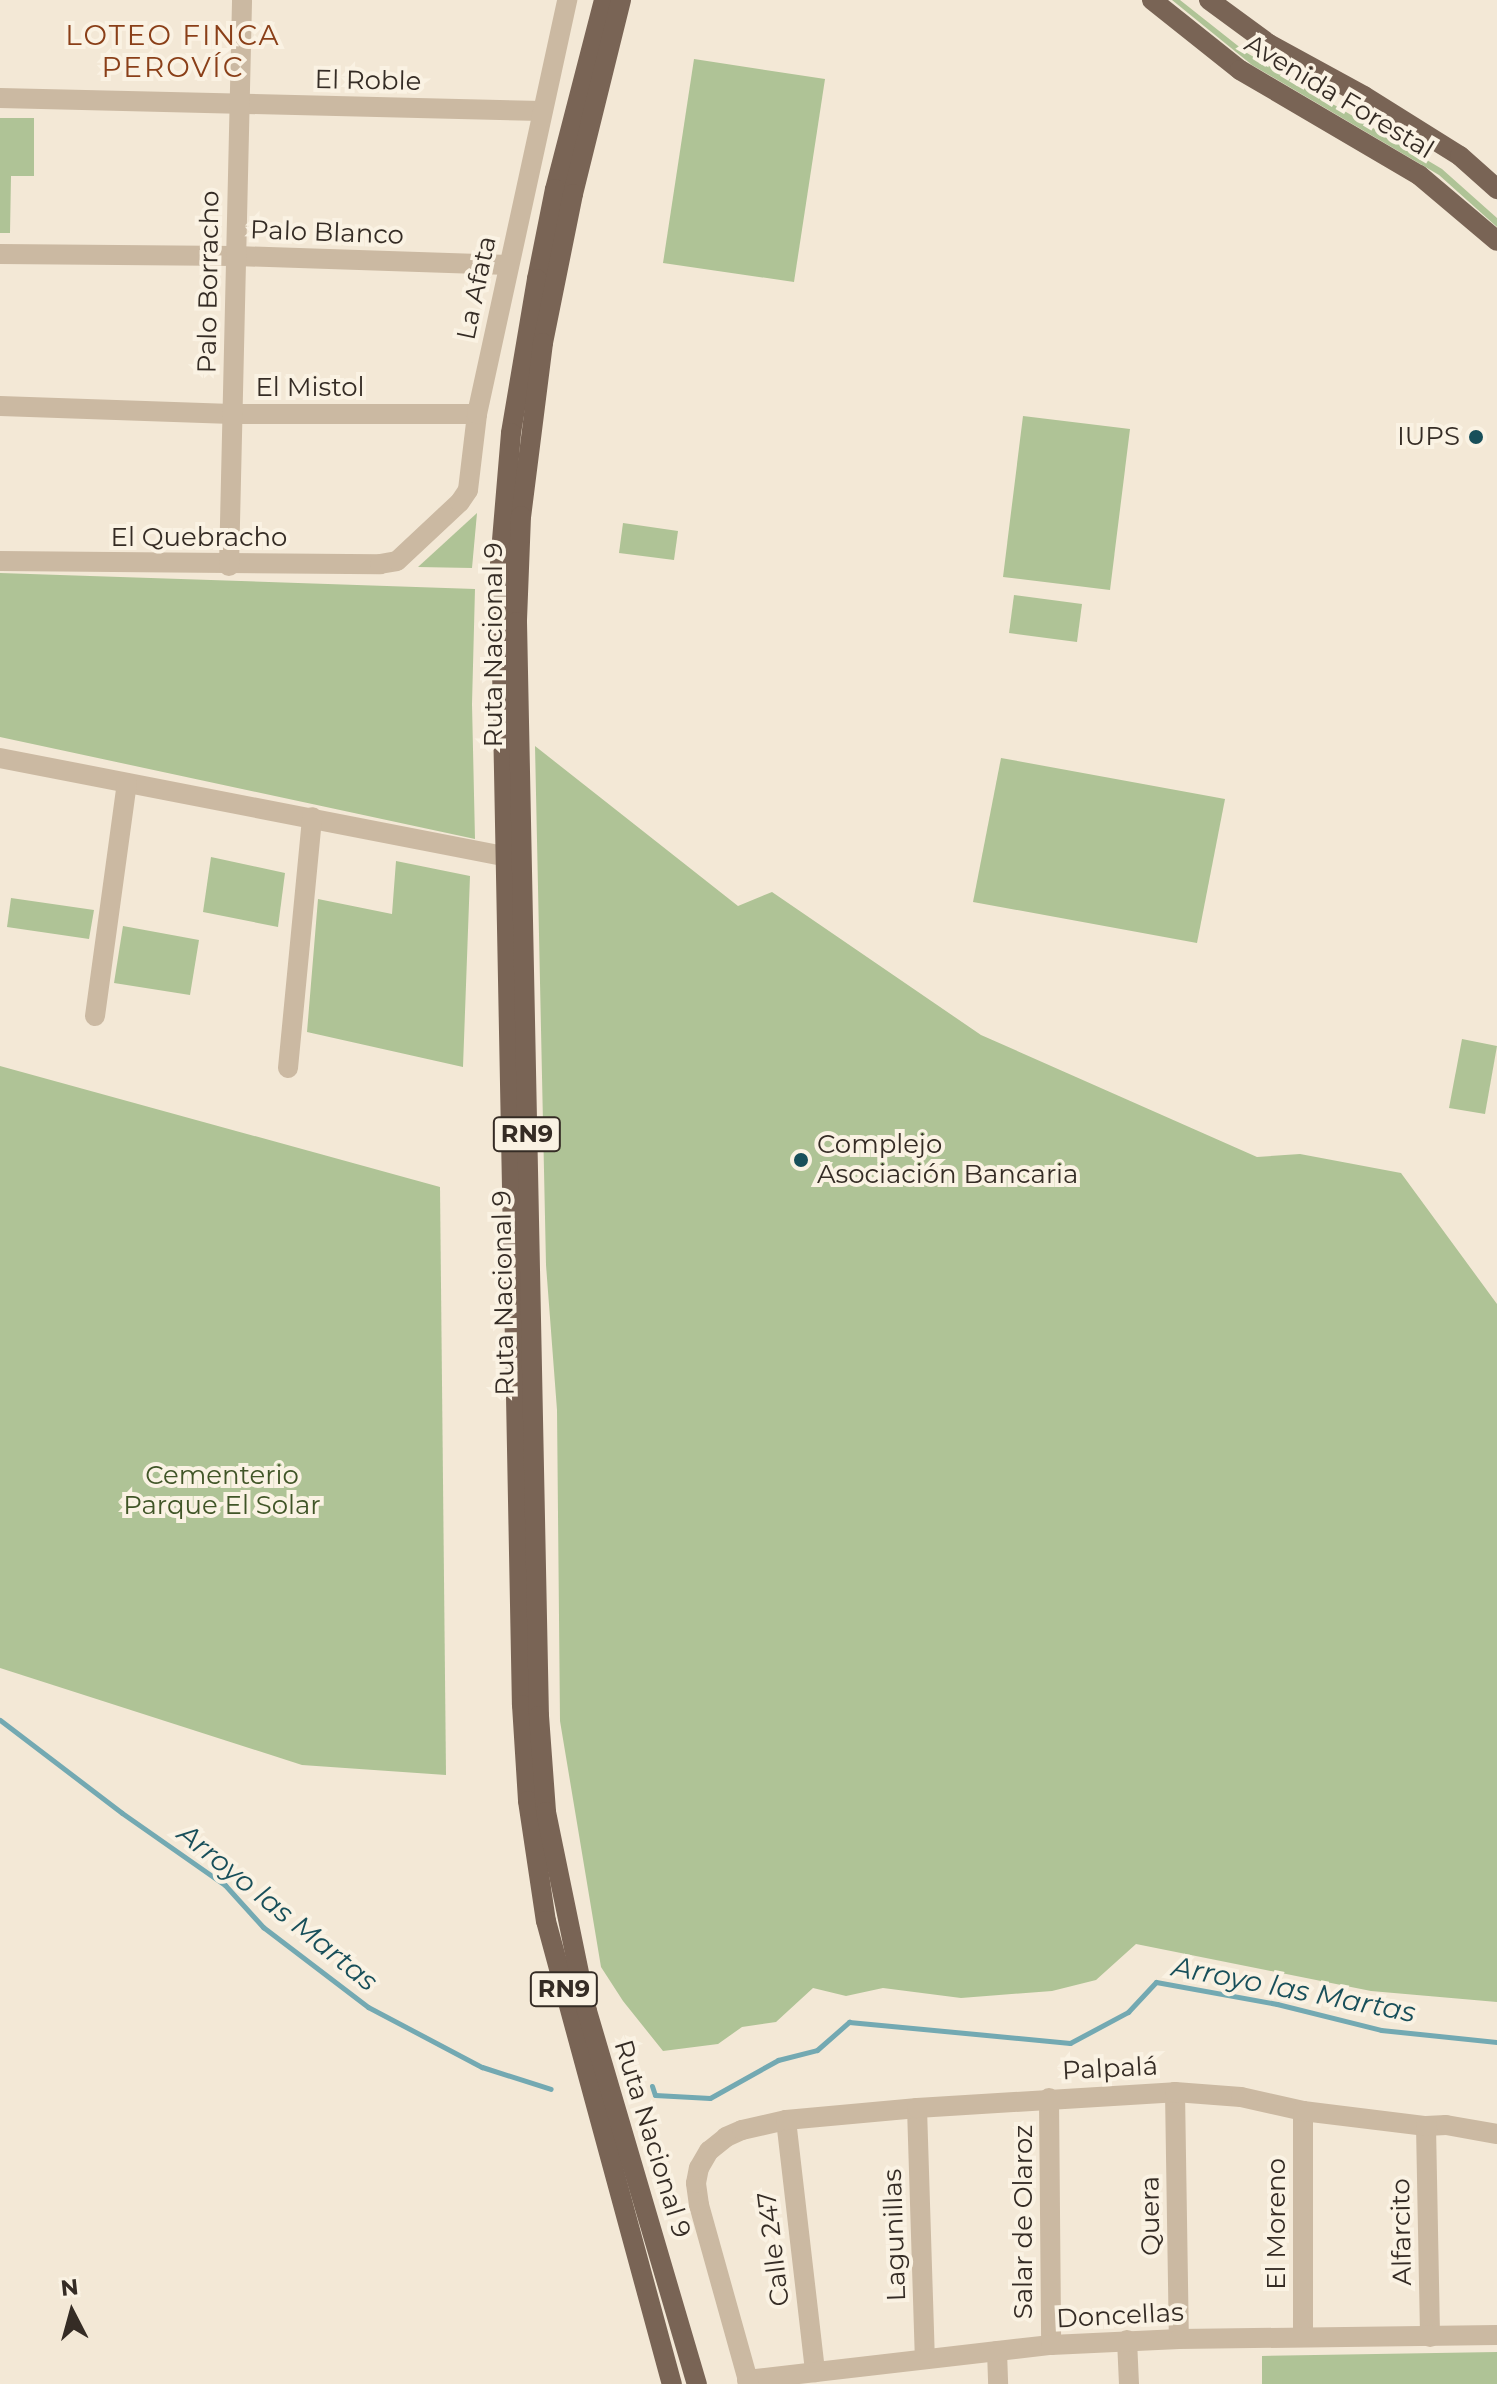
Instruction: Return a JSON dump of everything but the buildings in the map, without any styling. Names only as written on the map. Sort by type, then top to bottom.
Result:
[{"type":"main road","name":"Ruta Nacional 9","points":[[604,0],[555,189],[523,353],[504,488],[500,563],[503,856],[522,1705],[528,1801],[546,1921],[672,2384]]},
{"type":"main road","name":"Ruta Nacional 9","points":[[621,0],[573,194],[543,343],[521,516],[517,638],[539,1716],[546,1812],[587,2011],[697,2384]]},
{"type":"main road","name":"Avenida Forestal","points":[[1152,0],[1240,70],[1419,175],[1497,241]]},
{"type":"main road","name":"Avenida Forestal","points":[[1209,0],[1269,44],[1364,96],[1460,156],[1497,189]]},
{"type":"main road","points":[[665,2359],[679,2384]]},
{"type":"street","name":"Palo Borracho","points":[[229,566],[242,0]]},
{"type":"street","name":"La Afata","points":[[397,561],[468,490],[477,414],[567,0]]},
{"type":"street","name":"El Roble","points":[[0,98],[542,111]]},
{"type":"street","name":"Palo Blanco","points":[[0,254],[236,256],[509,265]]},
{"type":"street","name":"El Mistol","points":[[0,406],[232,414],[477,414]]},
{"type":"street","name":"El Quebracho","points":[[0,561],[229,566],[397,561]]},
{"type":"street","points":[[0,758],[503,856]]},
{"type":"street","points":[[95,1016],[127,783]]},
{"type":"street","points":[[288,1068],[312,817]]},
{"type":"street","name":"Palpalá","points":[[748,2382],[699,2205],[696,2183],[699,2168],[709,2151],[726,2137],[760,2124],[917,2108],[1175,2092],[1241,2097],[1303,2111],[1426,2126],[1446,2125],[1497,2134]]},
{"type":"street","name":"Quera","points":[[1175,2092],[1179,2339]]},
{"type":"street","name":"Salar de Olaroz","points":[[1049,2098],[1051,2345]]},
{"type":"street","name":"Lagunillas","points":[[917,2108],[925,2359]]},
{"type":"street","name":"El Moreno","points":[[1303,2111],[1303,2337]]},
{"type":"street","name":"Calle 247","points":[[786,2120],[815,2372]]},
{"type":"street","name":"Alfarcito","points":[[1426,2126],[1430,2337]]},
{"type":"street","name":"Doncellas","points":[[748,2382],[815,2372],[881,2374],[925,2359],[1127,2340],[1497,2335]]},
{"type":"street","points":[[1127,2340],[1129,2384]]},
{"type":"street","name":"Salar de Olaroz","points":[[997,2351],[998,2384]]},
{"type":"green space","points":[[1172,0],[1180,0],[1247,53],[1442,169],[1497,218],[1497,227],[1439,175],[1252,65]]},
{"type":"green space","points":[[694,59],[825,79],[794,282],[663,263]]},
{"type":"green space","points":[[0,118],[34,118],[34,176],[11,176],[10,233],[0,233]]},
{"type":"green space","points":[[1023,416],[1130,429],[1110,590],[1003,577]]},
{"type":"green space","points":[[477,513],[472,568],[418,567]]},
{"type":"green space","points":[[623,523],[678,531],[674,560],[619,553]]},
{"type":"green space","points":[[0,573],[475,589],[472,704],[475,839],[0,737]]},
{"type":"green space","points":[[1014,595],[1082,604],[1077,642],[1009,633]]},
{"type":"green space","points":[[535,746],[738,906],[772,892],[981,1035],[1257,1157],[1300,1154],[1401,1173],[1497,1304],[1497,2002],[1371,1991],[1136,1944],[1096,1980],[1052,1991],[961,1998],[883,1988],[846,1996],[813,1988],[776,2022],[742,2027],[718,2044],[663,2051],[623,2001],[601,1967],[560,1721],[557,1410],[546,1265]]},
{"type":"green space","points":[[1001,758],[1225,799],[1197,943],[973,902]]},
{"type":"green space","points":[[211,857],[285,873],[278,927],[203,912]]},
{"type":"green space","points":[[396,861],[470,876],[463,1067],[307,1032],[318,899],[392,914]]},
{"type":"green space","points":[[11,898],[94,910],[89,939],[7,927]]},
{"type":"green space","points":[[123,926],[199,940],[190,995],[114,983]]},
{"type":"green space","points":[[1462,1039],[1497,1046],[1485,1114],[1449,1108]]},
{"type":"green space","name":"Cementerio Parque El Solar","points":[[0,1066],[440,1187],[446,1775],[302,1765],[0,1668]]},
{"type":"green space","points":[[1497,2352],[1497,2384],[1262,2384],[1262,2356]]},
{"type":"waterway","name":"Arroyo las Martas","points":[[0,1720],[122,1813],[225,1885],[263,1927],[368,2007],[482,2067],[551,2089]]},
{"type":"waterway","name":"Arroyo las Martas","points":[[652,2086],[655,2095],[710,2098],[778,2060],[817,2050],[849,2022],[1070,2043],[1128,2012],[1156,1982],[1277,2004],[1381,2030],[1497,2042]]},
{"type":"place","name":"IUPS","points":[[1476,437]]},
{"type":"place","name":"Complejo Asociación Bancaria","points":[[801,1160]]},
{"type":"district","name":"LOTEO FINCA PEROVÍC","points":[[173,51]]}]
